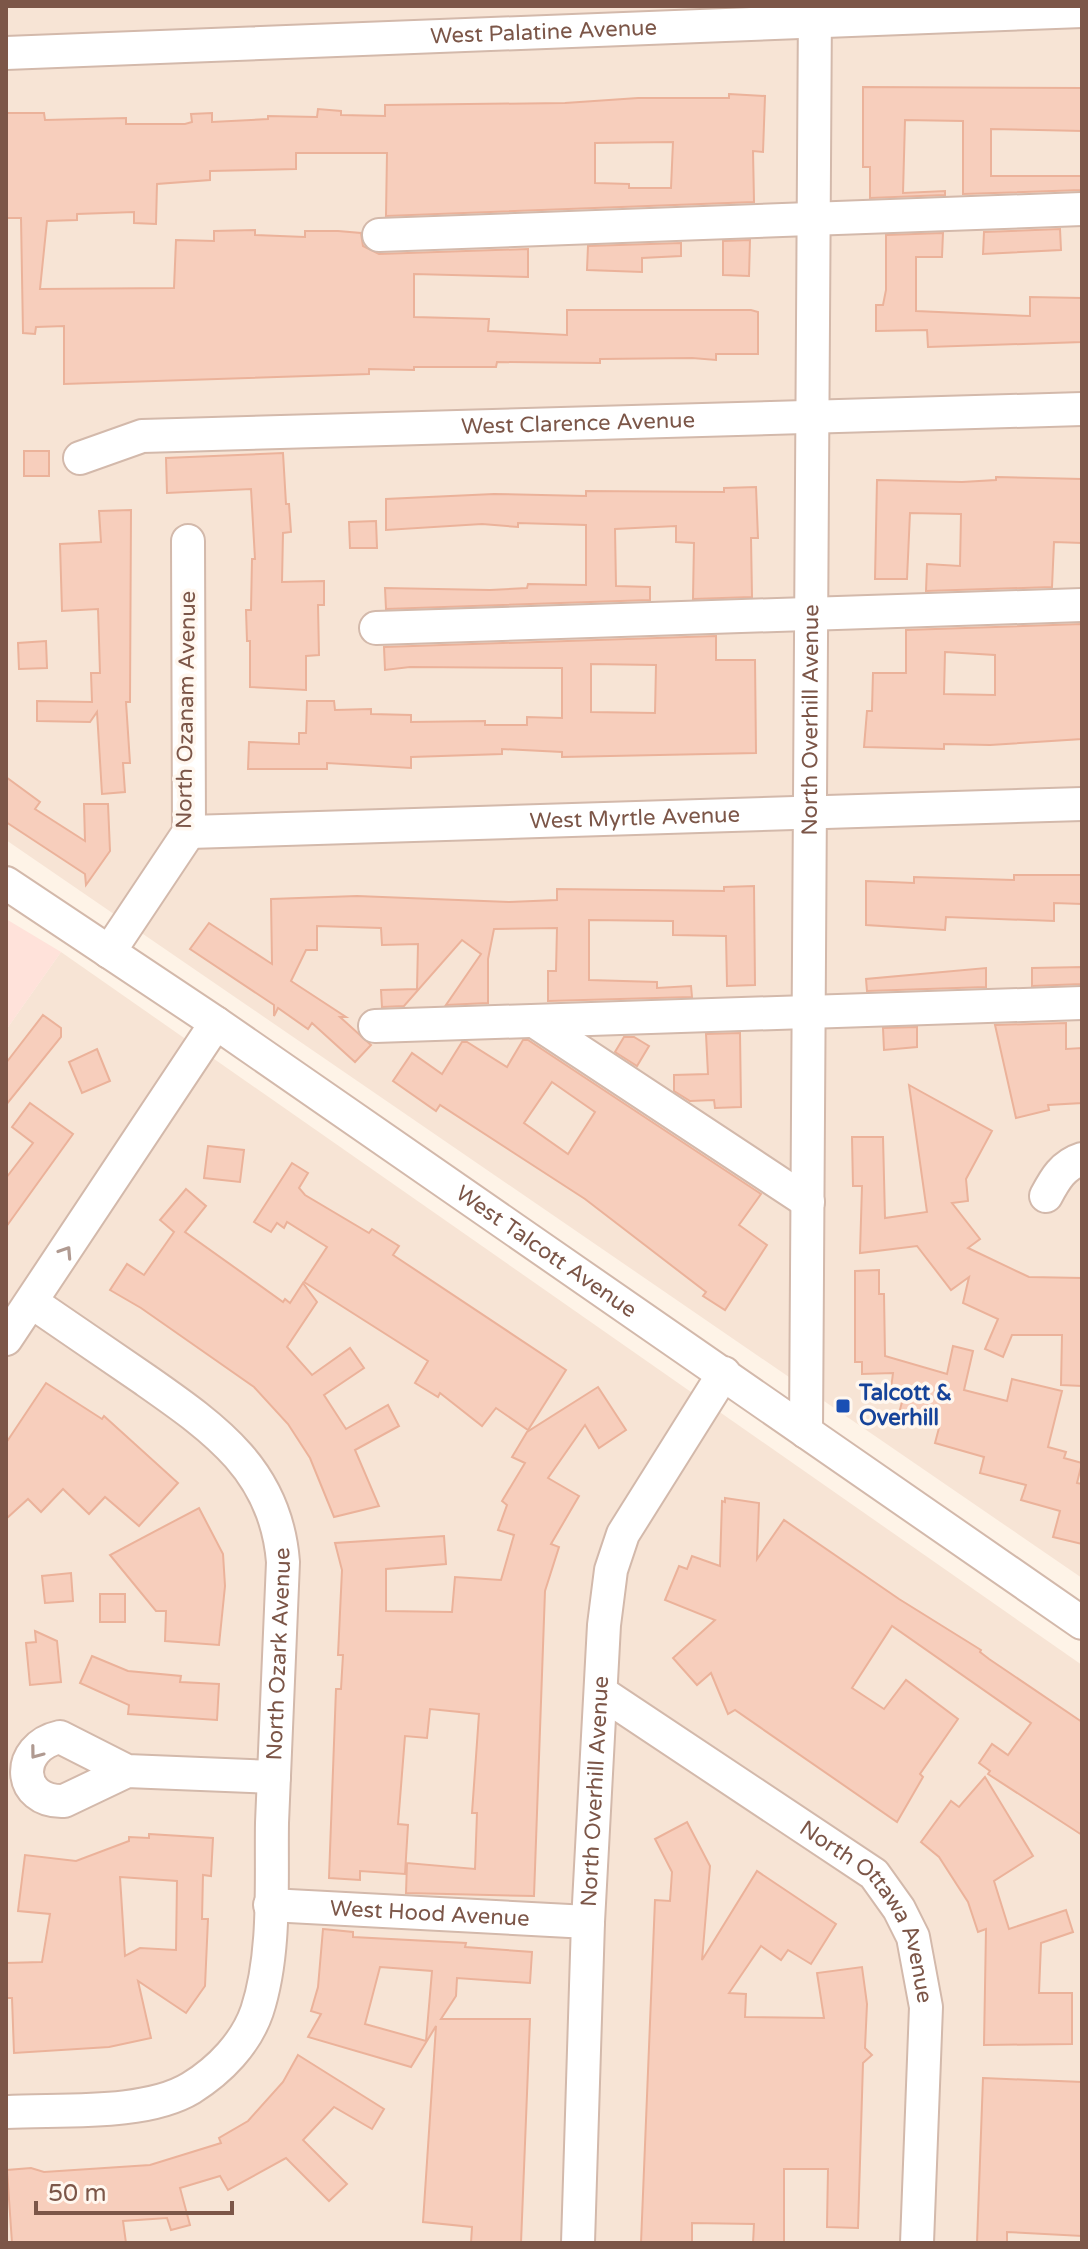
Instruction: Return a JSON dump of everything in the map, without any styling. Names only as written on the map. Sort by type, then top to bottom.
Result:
[{"type":"street","name":"West Palatine Avenue","points":[[6,53],[815,13],[1082,11]]},
{"type":"street","name":"North Overhill Avenue","points":[[806,1432],[815,13]]},
{"type":"street","points":[[379,235],[1082,209]]},
{"type":"street","name":"West Clarence Avenue","points":[[80,458],[142,436],[1082,409]]},
{"type":"street","name":"North Ozanam Avenue","points":[[109,952],[189,832],[188,541]]},
{"type":"street","points":[[376,628],[1082,605]]},
{"type":"street","name":"West Myrtle Avenue","points":[[189,832],[1082,804]]},
{"type":"street","name":"West Talcott Avenue","points":[[6,883],[216,1023],[1082,1623]]},
{"type":"street","points":[[375,1026],[1082,1003]]},
{"type":"street","points":[[534,1021],[808,1202]]},
{"type":"street","points":[[6,1339],[33,1303],[216,1023]]},
{"type":"street","points":[[1046,1196],[1059,1173],[1071,1162],[1082,1159]]},
{"type":"street","name":"North Ozark Avenue","points":[[6,2112],[156,2102],[190,2088],[224,2063],[246,2036],[257,2010],[270,1905],[283,1562],[281,1535],[273,1510],[259,1482],[219,1433],[33,1303]]},
{"type":"street","name":"North Overhill Avenue","points":[[578,2243],[588,1922],[611,1570],[623,1534],[724,1373]]},
{"type":"street","name":"North Ottawa Avenue","points":[[602,1693],[874,1874],[899,1909],[913,1937],[926,2007],[917,2243]]},
{"type":"street","points":[[127,1771],[274,1777]]},
{"type":"street","name":"West Hood Avenue","points":[[270,1905],[588,1922]]},
{"type":"shaded area","points":[[6,6],[1082,6],[1082,1578],[6,840]]},
{"type":"shaded area","points":[[6,919],[61,952],[6,1030]]},
{"type":"shaded area","points":[[61,952],[1082,1665],[1082,2243],[6,2243],[6,1030]]},
{"type":"building","points":[[863,87],[1082,88],[1082,131],[991,129],[991,176],[1082,176],[1082,190],[963,194],[963,121],[905,120],[903,193],[945,191],[945,195],[870,198],[870,167],[863,167]]},
{"type":"building","points":[[729,94],[765,96],[763,152],[753,151],[754,202],[386,216],[387,153],[296,153],[296,169],[210,171],[210,180],[157,184],[156,224],[134,223],[134,212],[77,214],[77,220],[47,221],[40,289],[174,288],[176,240],[214,241],[214,231],[255,230],[255,235],[305,237],[305,231],[361,233],[363,246],[379,254],[528,249],[528,277],[414,274],[414,317],[489,319],[488,331],[567,335],[567,310],[751,310],[758,312],[758,354],[716,354],[716,360],[497,362],[496,367],[369,369],[369,374],[64,384],[64,326],[36,327],[35,334],[23,333],[21,218],[6,218],[6,113],[44,113],[45,120],[126,118],[126,124],[185,124],[192,122],[191,114],[212,113],[212,122],[268,119],[268,116],[317,117],[318,109],[341,111],[341,115],[385,116],[385,105],[729,98]],"holes":[[[673,142],[671,188],[629,188],[629,184],[595,183],[595,143]]]},
{"type":"building","points":[[1060,229],[1061,250],[983,254],[984,232]]},
{"type":"building","points":[[943,233],[942,257],[916,257],[916,311],[1030,316],[1030,297],[1082,298],[1082,342],[928,347],[927,330],[876,331],[876,305],[883,305],[886,290],[886,235]]},
{"type":"building","points":[[750,240],[749,276],[723,275],[723,241]]},
{"type":"building","points":[[681,243],[681,256],[642,258],[642,272],[587,270],[588,246]]},
{"type":"building","points":[[24,451],[49,451],[49,476],[24,476]]},
{"type":"building","points":[[283,453],[291,532],[283,533],[282,582],[324,581],[324,605],[318,605],[319,655],[306,656],[306,690],[250,687],[246,610],[251,610],[252,559],[255,559],[251,489],[167,493],[166,458]]},
{"type":"building","points":[[996,477],[1082,479],[1082,543],[1054,542],[1052,587],[926,591],[927,564],[960,566],[961,514],[910,513],[907,579],[875,579],[877,480],[962,482],[996,480]]},
{"type":"building","points":[[756,487],[758,538],[751,538],[752,597],[693,599],[694,543],[676,542],[676,526],[615,529],[616,586],[650,587],[650,600],[386,609],[385,588],[490,590],[527,588],[528,584],[586,585],[586,525],[518,523],[518,527],[482,524],[386,530],[386,499],[494,494],[586,496],[586,491],[724,492],[724,488]]},
{"type":"building","points":[[131,510],[130,702],[126,702],[130,763],[123,763],[125,792],[102,794],[97,712],[90,722],[37,721],[37,701],[92,702],[91,673],[100,673],[98,609],[62,611],[60,544],[101,542],[99,511]]},
{"type":"building","points":[[376,521],[377,548],[350,548],[349,522]]},
{"type":"building","points":[[1082,624],[1082,739],[990,745],[944,744],[944,749],[864,747],[867,711],[872,711],[873,673],[906,673],[906,630]],"holes":[[[945,652],[995,655],[995,695],[944,694]]]},
{"type":"building","points":[[716,636],[716,660],[755,660],[756,753],[562,757],[562,752],[502,749],[502,754],[411,757],[411,768],[327,763],[327,769],[248,769],[249,742],[299,744],[299,733],[306,733],[307,701],[334,701],[335,710],[371,709],[371,714],[411,715],[411,722],[485,721],[485,725],[527,725],[527,717],[562,718],[562,668],[410,667],[385,670],[384,647]],"holes":[[[591,664],[656,665],[655,713],[591,712]]]},
{"type":"building","points":[[46,641],[47,668],[19,669],[18,643]]},
{"type":"building","points":[[6,777],[40,802],[35,809],[85,841],[84,804],[108,804],[110,851],[86,885],[85,874],[6,822]]},
{"type":"building","points":[[1014,875],[1082,875],[1082,904],[1054,903],[1054,921],[946,917],[945,930],[866,925],[866,881],[914,883],[914,877],[1014,880]]},
{"type":"building","points":[[754,886],[755,985],[727,986],[726,936],[673,935],[673,921],[589,920],[589,980],[657,982],[657,988],[691,986],[692,997],[548,1001],[548,971],[556,971],[557,928],[494,929],[488,959],[488,1003],[446,1005],[481,954],[462,940],[404,1006],[382,1007],[381,990],[417,989],[418,944],[382,945],[381,928],[317,926],[317,950],[306,950],[291,981],[346,1017],[340,1017],[371,1045],[355,1062],[312,1023],[308,1029],[278,1008],[274,1016],[274,1005],[190,949],[209,923],[272,964],[271,899],[357,896],[509,902],[557,900],[557,889],[724,891],[724,887]]},
{"type":"building","points":[[1082,967],[1082,984],[1032,986],[1032,968]]},
{"type":"building","points":[[986,968],[986,987],[867,991],[866,979]]},
{"type":"building","points":[[43,1015],[61,1028],[61,1037],[6,1105],[6,1063]]},
{"type":"building","points":[[1066,1023],[1066,1049],[1082,1048],[1082,1103],[1048,1105],[1049,1110],[1016,1118],[995,1025]]},
{"type":"building","points":[[917,1027],[917,1047],[884,1050],[883,1028]]},
{"type":"building","points":[[740,1033],[741,1107],[715,1108],[714,1100],[690,1101],[674,1091],[674,1075],[708,1074],[706,1034]]},
{"type":"building","points":[[624,1037],[634,1037],[649,1046],[637,1066],[615,1052]]},
{"type":"building","points":[[523,1040],[528,1040],[761,1194],[739,1225],[767,1245],[725,1310],[703,1296],[706,1292],[585,1199],[440,1105],[436,1111],[393,1081],[412,1053],[442,1074],[462,1042],[467,1042],[507,1067]],"holes":[[[552,1082],[595,1112],[568,1154],[524,1123]]]},
{"type":"building","points":[[97,1049],[110,1081],[82,1093],[69,1062]]},
{"type":"building","points":[[909,1085],[992,1131],[966,1179],[968,1201],[952,1203],[980,1239],[968,1248],[1029,1277],[1082,1278],[1082,1386],[1061,1385],[1062,1335],[1012,1335],[1003,1357],[985,1349],[998,1319],[963,1303],[969,1277],[951,1290],[917,1246],[860,1253],[862,1186],[853,1186],[852,1137],[883,1137],[885,1218],[927,1212]]},
{"type":"building","points":[[30,1103],[73,1134],[6,1227],[6,1178],[33,1143],[12,1127]]},
{"type":"building","points":[[208,1146],[244,1150],[240,1182],[204,1178]]},
{"type":"building","points":[[292,1163],[308,1173],[299,1188],[305,1195],[369,1233],[372,1229],[399,1246],[393,1255],[566,1370],[528,1430],[496,1408],[482,1426],[440,1393],[438,1397],[415,1383],[428,1361],[304,1282],[327,1247],[287,1222],[284,1228],[277,1223],[271,1232],[254,1222]]},
{"type":"building","points":[[186,1189],[206,1206],[185,1232],[283,1302],[285,1299],[290,1303],[303,1283],[317,1302],[287,1347],[312,1375],[350,1348],[364,1368],[324,1395],[346,1429],[388,1405],[399,1426],[355,1450],[379,1506],[334,1517],[310,1458],[288,1424],[254,1387],[110,1290],[127,1264],[144,1275],[174,1232],[160,1220]]},
{"type":"building","points":[[879,1270],[879,1294],[884,1294],[885,1356],[947,1374],[953,1346],[973,1351],[964,1390],[1007,1401],[1012,1379],[1062,1391],[1048,1447],[1066,1452],[1064,1458],[1082,1463],[1077,1483],[1082,1484],[1082,1544],[1053,1537],[1060,1511],[1021,1500],[1026,1485],[980,1473],[984,1457],[935,1443],[939,1428],[898,1417],[902,1402],[898,1401],[900,1392],[891,1389],[893,1373],[862,1374],[862,1362],[855,1362],[855,1271]]},
{"type":"building","points":[[46,1383],[102,1419],[104,1416],[178,1483],[139,1526],[105,1497],[89,1514],[63,1489],[41,1512],[28,1499],[6,1519],[6,1443]]},
{"type":"building","points":[[598,1387],[626,1430],[599,1448],[585,1425],[548,1478],[579,1496],[551,1544],[559,1547],[545,1591],[534,1896],[406,1893],[407,1863],[475,1869],[477,1813],[472,1813],[479,1714],[430,1709],[427,1738],[405,1736],[398,1824],[408,1825],[405,1874],[360,1871],[360,1880],[329,1878],[336,1689],[341,1689],[343,1655],[338,1655],[342,1570],[335,1543],[444,1536],[446,1564],[386,1569],[386,1611],[452,1612],[455,1577],[501,1580],[514,1535],[498,1530],[507,1505],[502,1501],[525,1463],[512,1457],[527,1432]]},
{"type":"building","points":[[725,1498],[759,1503],[757,1559],[784,1520],[899,1599],[981,1650],[989,1659],[1082,1722],[1082,1835],[988,1774],[990,1771],[979,1763],[992,1744],[1008,1755],[1031,1723],[892,1626],[852,1688],[884,1709],[906,1680],[958,1719],[920,1774],[923,1777],[897,1822],[735,1710],[728,1714],[711,1673],[697,1685],[673,1658],[715,1620],[665,1600],[679,1566],[687,1569],[692,1556],[720,1566],[722,1501],[725,1502]]},
{"type":"building","points":[[199,1508],[223,1554],[225,1586],[219,1645],[165,1641],[166,1611],[156,1611],[110,1555]]},
{"type":"building","points":[[71,1573],[73,1601],[45,1603],[42,1576]]},
{"type":"building","points":[[100,1594],[125,1594],[125,1622],[100,1622]]},
{"type":"building","points":[[35,1631],[57,1641],[61,1682],[30,1685],[26,1643],[36,1642]]},
{"type":"building","points":[[92,1656],[128,1671],[181,1676],[180,1682],[219,1684],[217,1720],[128,1714],[129,1705],[80,1683]]},
{"type":"building","points":[[985,1777],[1033,1856],[994,1881],[1009,1929],[1066,1910],[1073,1932],[1041,1943],[1039,1993],[1072,1993],[1072,2044],[984,2045],[986,1929],[978,1932],[968,1902],[939,1857],[921,1842],[951,1801],[959,1807]]},
{"type":"building","points":[[687,1822],[710,1866],[702,1960],[757,1871],[836,1924],[811,1964],[788,1950],[781,1960],[761,1946],[729,1993],[746,1994],[745,2017],[824,2018],[817,1973],[862,1967],[867,2004],[865,2048],[872,2055],[863,2063],[858,2228],[827,2227],[828,2169],[784,2169],[784,2243],[753,2243],[754,2224],[692,2223],[692,2243],[641,2243],[655,1900],[670,1901],[672,1872],[655,1839]]},
{"type":"building","points":[[149,1834],[213,1838],[211,1876],[203,1875],[202,1919],[208,1919],[205,1986],[186,2013],[138,1981],[151,2038],[109,2047],[14,2053],[12,1998],[6,1998],[6,1963],[42,1962],[50,1914],[18,1911],[25,1855],[76,1861],[129,1841],[129,1837],[149,1838]],"holes":[[[120,1877],[177,1881],[176,1950],[140,1948],[125,1956]]]},
{"type":"building","points":[[323,1929],[353,1932],[353,1937],[466,1943],[465,1947],[532,1952],[530,1983],[457,1978],[456,1996],[441,2019],[530,2019],[521,2243],[471,2243],[472,2227],[423,2222],[436,2026],[411,2067],[308,2037],[321,2014],[311,2011],[318,1987]],"holes":[[[380,1967],[432,1971],[426,2041],[365,2024]]]},
{"type":"building","points":[[298,2055],[384,2109],[372,2129],[334,2107],[303,2140],[347,2184],[329,2201],[286,2158],[228,2190],[220,2176],[180,2188],[190,2225],[171,2230],[167,2218],[123,2221],[126,2243],[12,2243],[7,2170],[31,2168],[44,2172],[150,2165],[221,2143],[219,2138],[248,2121],[283,2082]]},
{"type":"building","points":[[983,2078],[1082,2082],[1082,2236],[1007,2232],[1007,2243],[977,2243]]},
{"type":"place","name":"Talcott & Overhill","points":[[843,1406]]}]
